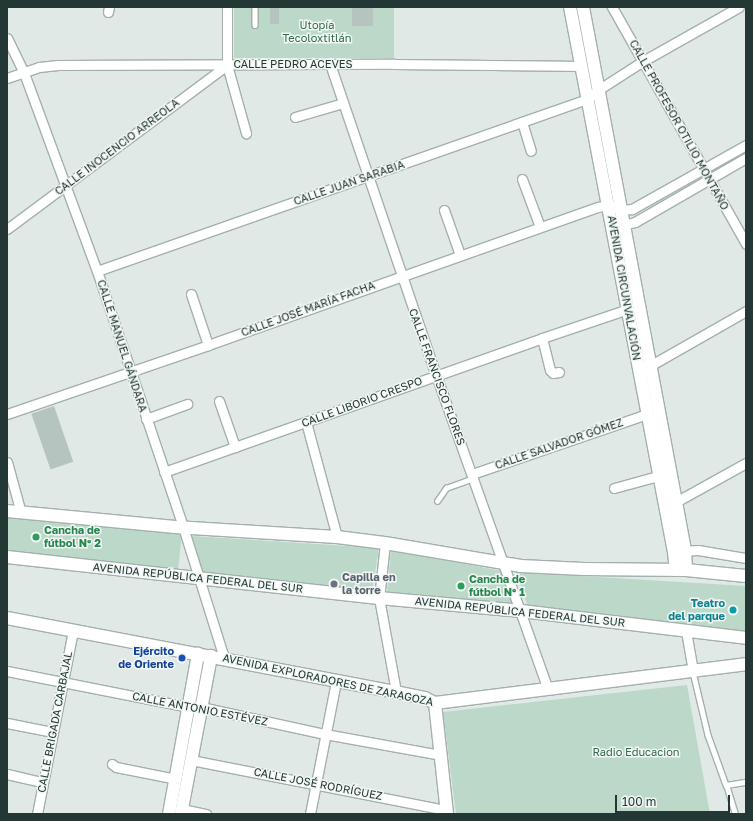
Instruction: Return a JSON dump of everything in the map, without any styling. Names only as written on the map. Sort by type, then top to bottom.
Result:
[{"type":"street","points":[[227,7],[227,65],[246,132]]},
{"type":"street","name":"AVENIDA CIRCUNVALACIÓN","points":[[570,7],[580,66],[609,205],[647,414],[658,439],[676,502],[681,570]]},
{"type":"street","name":"AVENIDA CIRCUNVALACIÓN","points":[[583,7],[650,365],[658,439],[658,476],[664,508],[680,551]]},
{"type":"street","name":"CALLE PROFESOR OTILIO MONTAÑO","points":[[612,7],[746,244]]},
{"type":"street","name":"CALLE JUAN SARABIA","points":[[97,271],[587,99],[598,90],[643,61],[739,7]]},
{"type":"street","name":"CALLE MANUEL GÁNDARA","points":[[7,38],[24,73],[67,185],[183,527],[224,658]]},
{"type":"street","name":"CALLE PEDRO ACEVES","points":[[7,78],[39,67],[58,65],[330,64],[580,66]]},
{"type":"street","name":"CALLE FRANCISCO FLORES","points":[[330,64],[436,376],[548,689]]},
{"type":"street","name":"CALLE INOCENCIO ARREOLA","points":[[7,229],[227,65]]},
{"type":"street","points":[[295,117],[343,103]]},
{"type":"street","points":[[522,122],[531,151]]},
{"type":"street","points":[[611,219],[622,216],[746,145]]},
{"type":"street","points":[[609,205],[622,216],[635,222],[746,158]]},
{"type":"street","points":[[522,179],[540,227]]},
{"type":"street","name":"CALLE JOSÉ MARÍA FACHA","points":[[7,414],[208,345],[540,227],[598,207],[609,205]]},
{"type":"street","points":[[444,210],[460,255]]},
{"type":"street","points":[[191,294],[208,345]]},
{"type":"street","name":"CALLE LIBORIO CRESPO","points":[[164,472],[628,309]]},
{"type":"street","points":[[639,371],[746,311]]},
{"type":"street","points":[[542,338],[550,370],[553,373],[559,372]]},
{"type":"street","points":[[219,401],[236,447]]},
{"type":"street","points":[[146,419],[187,404]]},
{"type":"street","name":"CALLE SALVADOR GÓMEZ","points":[[473,476],[647,414]]},
{"type":"street","points":[[306,422],[337,538]]},
{"type":"street","points":[[7,462],[21,513]]},
{"type":"street","points":[[664,508],[746,463]]},
{"type":"street","points":[[614,488],[658,476]]},
{"type":"street","points":[[7,511],[385,543],[503,564],[584,569],[681,570],[746,576]]},
{"type":"street","points":[[385,543],[379,598],[396,692]]},
{"type":"street","points":[[680,551],[746,558]]},
{"type":"street","name":"AVENIDA REPÚBLICA FEDERAL DEL SUR","points":[[7,557],[379,598],[521,611],[746,638]]},
{"type":"street","name":"AVENIDA EXPLORADORES DE ZARAGOZA","points":[[7,618],[224,658],[396,692],[425,698],[435,703],[746,664]]},
{"type":"street","name":"CALLE BRIGADA CARBAJAL","points":[[38,814],[73,631]]},
{"type":"street","points":[[686,631],[693,671]]},
{"type":"street","points":[[198,654],[191,760],[182,812],[206,814]]},
{"type":"street","points":[[169,814],[176,779],[195,707],[211,656]]},
{"type":"street","name":"CALLE ANTONIO ESTÉVEZ","points":[[7,671],[63,683],[195,707],[325,734],[440,755]]},
{"type":"street","points":[[310,814],[336,681]]},
{"type":"street","points":[[435,703],[446,812]]},
{"type":"street","points":[[7,723],[53,732]]},
{"type":"street","name":"CALLE JOSÉ RODRÍGUEZ","points":[[191,760],[316,784],[446,812]]},
{"type":"street","points":[[112,764],[116,767],[176,779]]},
{"type":"street","points":[[7,774],[43,782]]},
{"type":"lane","points":[[255,7],[255,25]]},
{"type":"lane","points":[[437,501],[446,488],[473,476]]},
{"type":"lane","points":[[693,671],[708,735],[735,814]]},
{"type":"lane","points":[[726,785],[746,782]]},
{"type":"green space","name":"Utopía Tecoloxtitlán","points":[[234,7],[394,7],[394,58],[234,58]]},
{"type":"green space","points":[[7,514],[182,532],[178,571],[7,553]]},
{"type":"green space","points":[[192,536],[379,548],[372,591],[202,573]]},
{"type":"green space","points":[[391,550],[502,571],[514,609],[387,593]]},
{"type":"green space","points":[[516,572],[746,586],[746,635],[529,610]]},
{"type":"green space","name":"Radio Educacion","points":[[687,685],[710,814],[456,814],[443,712]]},
{"type":"building","points":[[270,7],[279,7],[279,24],[270,24]]},
{"type":"building","points":[[352,7],[373,7],[373,26],[352,26]]},
{"type":"building","points":[[54,406],[73,462],[51,470],[31,414]]},
{"type":"place","name":"Cancha de fútbol N° 2","points":[[36,537]]},
{"type":"place","name":"Capilla en la torre","points":[[334,584]]},
{"type":"place","name":"Cancha de fútbol N° 1","points":[[461,586]]},
{"type":"place","name":"Teatro del parque","points":[[733,610]]},
{"type":"place","name":"Ejército de Oriente","points":[[182,658]]}]
